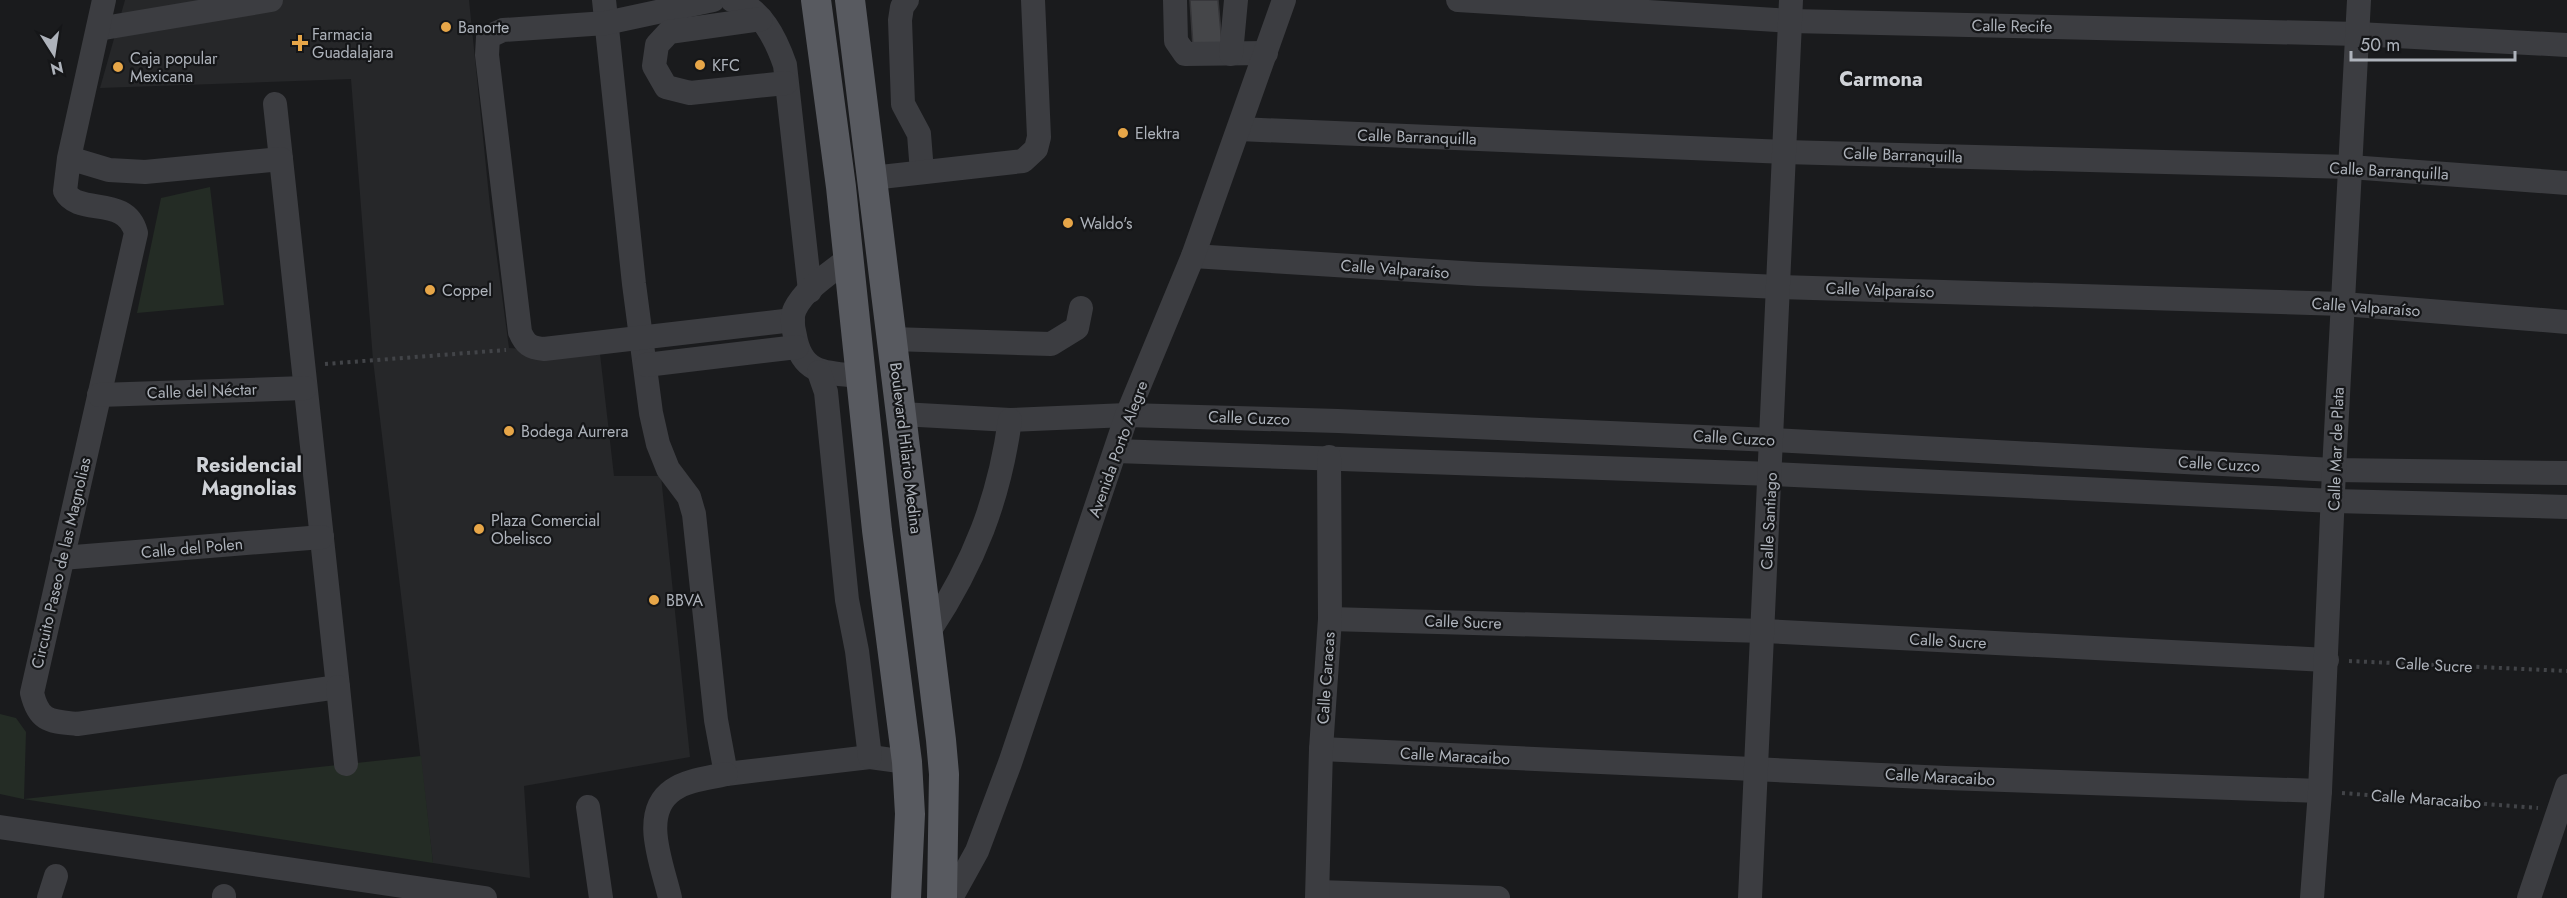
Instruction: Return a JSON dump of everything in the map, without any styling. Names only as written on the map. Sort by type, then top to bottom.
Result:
[{"type":"main road","points":[[852,14],[872,0]]},
{"type":"main road","points":[[813,4],[829,79],[877,530],[907,762],[910,814],[906,898]]},
{"type":"main road","name":"Boulevard Hilario Medina","points":[[852,14],[930,630],[944,774],[942,898]]},
{"type":"street","name":"Circuito Paseo de las Magnolias","points":[[104,0],[65,184],[68,197],[75,201],[114,209],[133,223],[136,233],[32,693],[35,708],[41,716],[52,722],[77,724],[338,687]]},
{"type":"street","points":[[98,29],[271,0]]},
{"type":"street","points":[[713,0],[603,7],[511,29],[488,37],[487,55],[520,332],[525,342],[533,348],[642,339],[792,320]]},
{"type":"street","points":[[732,0],[745,3],[760,19],[776,41],[785,65],[798,165],[810,291]]},
{"type":"street","points":[[907,0],[902,7],[900,20],[903,104],[919,134],[922,172]]},
{"type":"street","points":[[872,178],[1023,161],[1036,149],[1039,137],[1033,0]]},
{"type":"street","points":[[1175,0],[1176,40],[1179,49],[1185,54],[1266,53]]},
{"type":"street","points":[[1231,54],[1236,0]]},
{"type":"street","name":"Avenida Porto Alegre","points":[[951,898],[977,851],[1010,763],[1127,415],[1193,256],[1284,0]]},
{"type":"street","name":"Calle Recife","points":[[1458,0],[1791,10],[2567,45]]},
{"type":"street","name":"Calle Mar de Plata","points":[[2312,898],[2327,660],[2334,470],[2359,0]]},
{"type":"street","points":[[603,7],[642,339],[658,444],[668,469],[689,497],[694,514],[716,720],[726,774]]},
{"type":"street","name":"Calle Santiago","points":[[1750,898],[1772,474],[1791,10]]},
{"type":"street","points":[[760,19],[669,32],[657,45],[654,66],[666,87],[690,93],[786,83]]},
{"type":"street","points":[[275,104],[346,764]]},
{"type":"street","name":"Calle Barranquilla","points":[[1239,129],[1784,152],[2350,168],[2567,183]]},
{"type":"street","points":[[69,158],[108,170],[144,172],[281,159]]},
{"type":"street","name":"Calle Valparaíso","points":[[1193,256],[1478,274],[1780,287],[2343,304],[2567,321]]},
{"type":"street","points":[[849,258],[810,291],[795,308],[792,320],[797,347],[804,359],[819,372],[826,392],[847,600],[857,651],[870,757]]},
{"type":"street","points":[[892,339],[1051,344],[1077,328],[1081,308]]},
{"type":"street","points":[[646,365],[797,347]]},
{"type":"street","points":[[819,372],[862,376]]},
{"type":"street","name":"Calle del Néctar","points":[[99,395],[304,376]]},
{"type":"street","name":"Calle Cuzco","points":[[901,414],[1010,420],[1127,415],[1326,420],[1772,440],[2334,470],[2567,473]]},
{"type":"street","points":[[930,630],[960,584],[980,538],[997,490],[1010,420]]},
{"type":"street","name":"Calle Cuzco","points":[[1116,451],[1772,474],[2334,501],[2567,507]]},
{"type":"street","name":"Calle Caracas","points":[[1318,895],[1321,749],[1330,618],[1329,457]]},
{"type":"street","name":"Calle del Polen","points":[[62,558],[322,537]]},
{"type":"street","name":"Calle Sucre","points":[[1330,618],[1764,631],[2327,660]]},
{"type":"street","name":"Calle Maracaibo","points":[[1321,749],[1946,778],[2320,791]]},
{"type":"street","points":[[670,898],[654,828],[662,801],[672,790],[685,784],[726,774],[870,757],[907,762]]},
{"type":"street","points":[[2529,898],[2558,840],[2559,810],[2567,786]]},
{"type":"street","points":[[588,807],[601,898]]},
{"type":"street","points":[[0,826],[484,898]]},
{"type":"street","points":[[1318,895],[1497,898]]},
{"type":"path","points":[[304,376],[533,348]]},
{"type":"path","name":"Calle Sucre","points":[[2327,660],[2567,671]]},
{"type":"path","name":"Calle Maracaibo","points":[[2320,791],[2559,810]]},
{"type":"shaded area","points":[[125,0],[469,0],[490,206],[509,348],[600,354],[614,476],[661,476],[690,757],[524,786],[530,878],[433,863],[373,360],[351,79],[100,88]]},
{"type":"shaded area","points":[[210,187],[224,305],[137,313],[161,198]]},
{"type":"shaded area","points":[[0,714],[16,718],[26,732],[24,799],[421,756],[433,863],[23,799],[0,794]]},
{"type":"building","points":[[1190,0],[1218,0],[1222,44],[1193,47]]},
{"type":"place","name":"Banorte","points":[[446,27]]},
{"type":"place","name":"Farmacia Guadalajara","points":[[300,43]]},
{"type":"place","name":"KFC","points":[[700,65]]},
{"type":"place","name":"Caja popular Mexicana","points":[[118,67]]},
{"type":"place","name":"Elektra","points":[[1123,133]]},
{"type":"place","name":"Waldo's","points":[[1068,223]]},
{"type":"place","name":"Coppel","points":[[430,290]]},
{"type":"place","name":"Bodega Aurrera","points":[[509,431]]},
{"type":"place","name":"Plaza Comercial Obelisco","points":[[479,529]]},
{"type":"place","name":"BBVA","points":[[654,600]]},
{"type":"district","name":"Carmona","points":[[1881,79]]},
{"type":"district","name":"Residencial Magnolias","points":[[249,476]]}]
